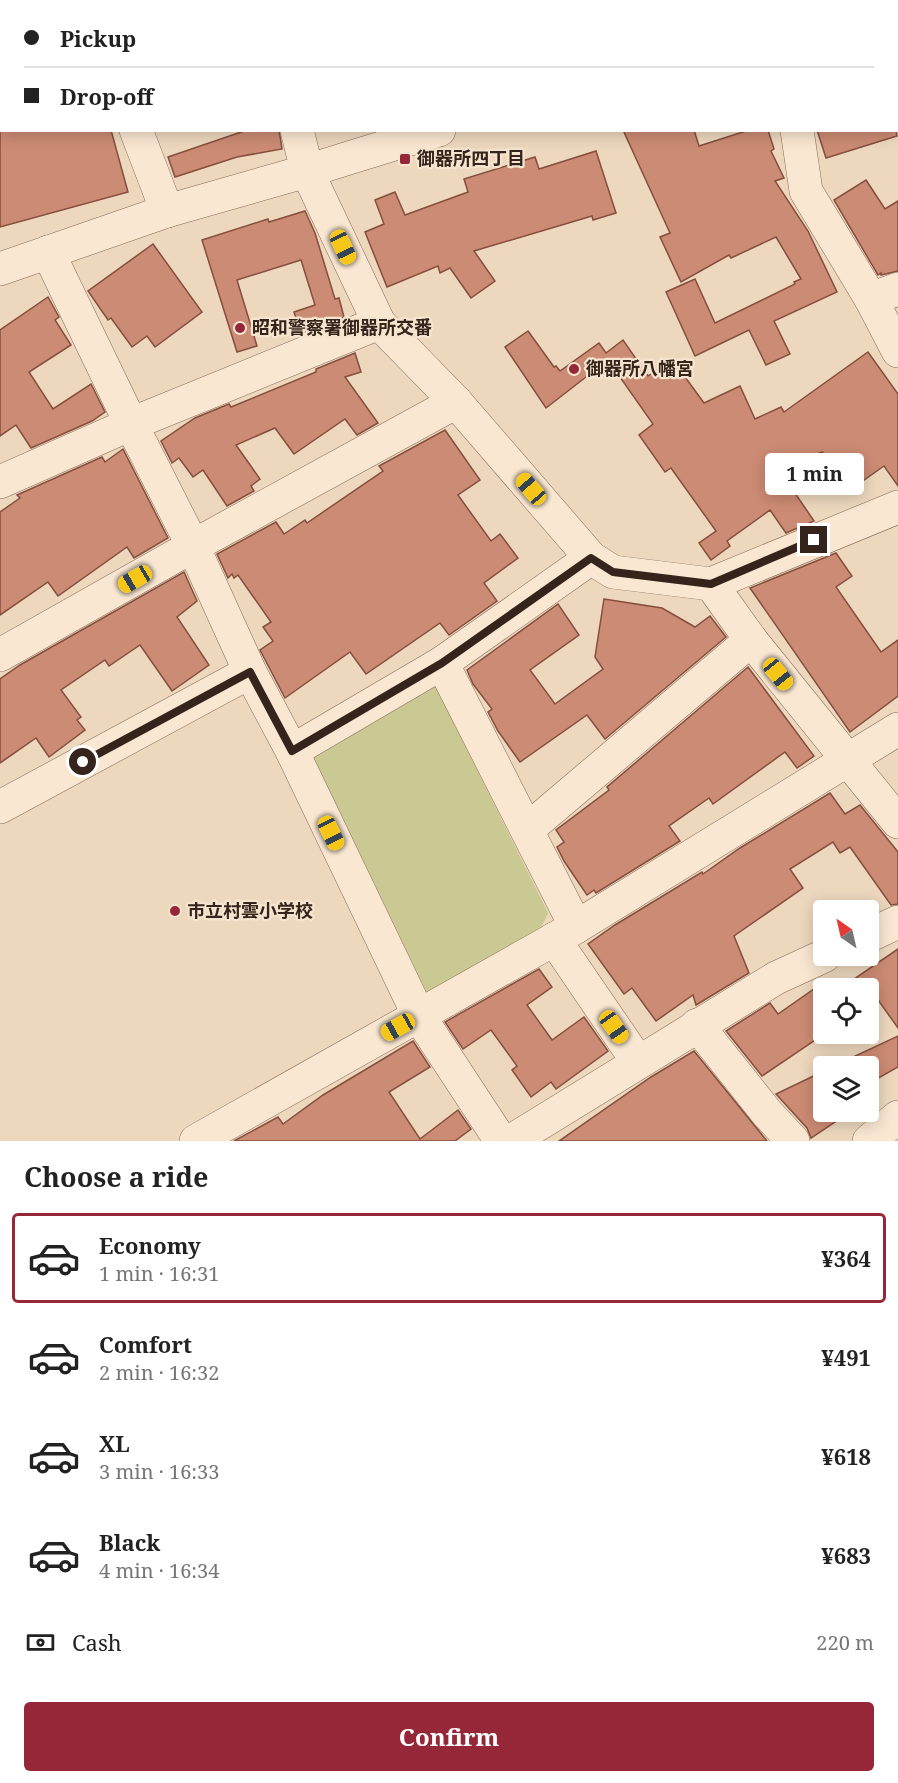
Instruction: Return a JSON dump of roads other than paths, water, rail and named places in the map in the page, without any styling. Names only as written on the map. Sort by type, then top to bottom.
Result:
[{"type":"street","points":[[137,132],[167,211]]},
{"type":"street","points":[[297,132],[307,171],[379,323],[456,402],[591,558],[613,572],[711,584],[898,507]]},
{"type":"street","points":[[0,269],[167,211],[307,171],[431,132]]},
{"type":"street","points":[[797,132],[806,191],[884,294],[898,351]]},
{"type":"street","points":[[48,252],[193,546],[250,672],[292,751],[419,1016],[501,1141]]},
{"type":"street","points":[[0,482],[131,424],[379,323]]},
{"type":"street","points":[[0,655],[456,402]]},
{"type":"street","points":[[292,751],[442,663],[591,558]]},
{"type":"street","points":[[711,584],[751,640],[898,822]]},
{"type":"street","points":[[528,829],[751,640]]},
{"type":"street","points":[[442,663],[528,829],[565,933],[638,1062]]},
{"type":"street","points":[[0,807],[250,672]]},
{"type":"street","points":[[196,1141],[565,933],[898,729]]},
{"type":"street","points":[[879,931],[898,922]]},
{"type":"street","points":[[511,1141],[697,1025],[776,978],[813,961]]},
{"type":"street","points":[[697,1025],[767,1113],[793,1141]]},
{"type":"street","points":[[869,1141],[898,1117]]},
{"type":"place","name":"御器所四丁目","points":[[405,159]]},
{"type":"place","name":"昭和警察署御器所交番","points":[[240,328]]},
{"type":"place","name":"御器所八幡宮","points":[[574,369]]},
{"type":"place","name":"市立村雲小学校","points":[[175,911]]}]
